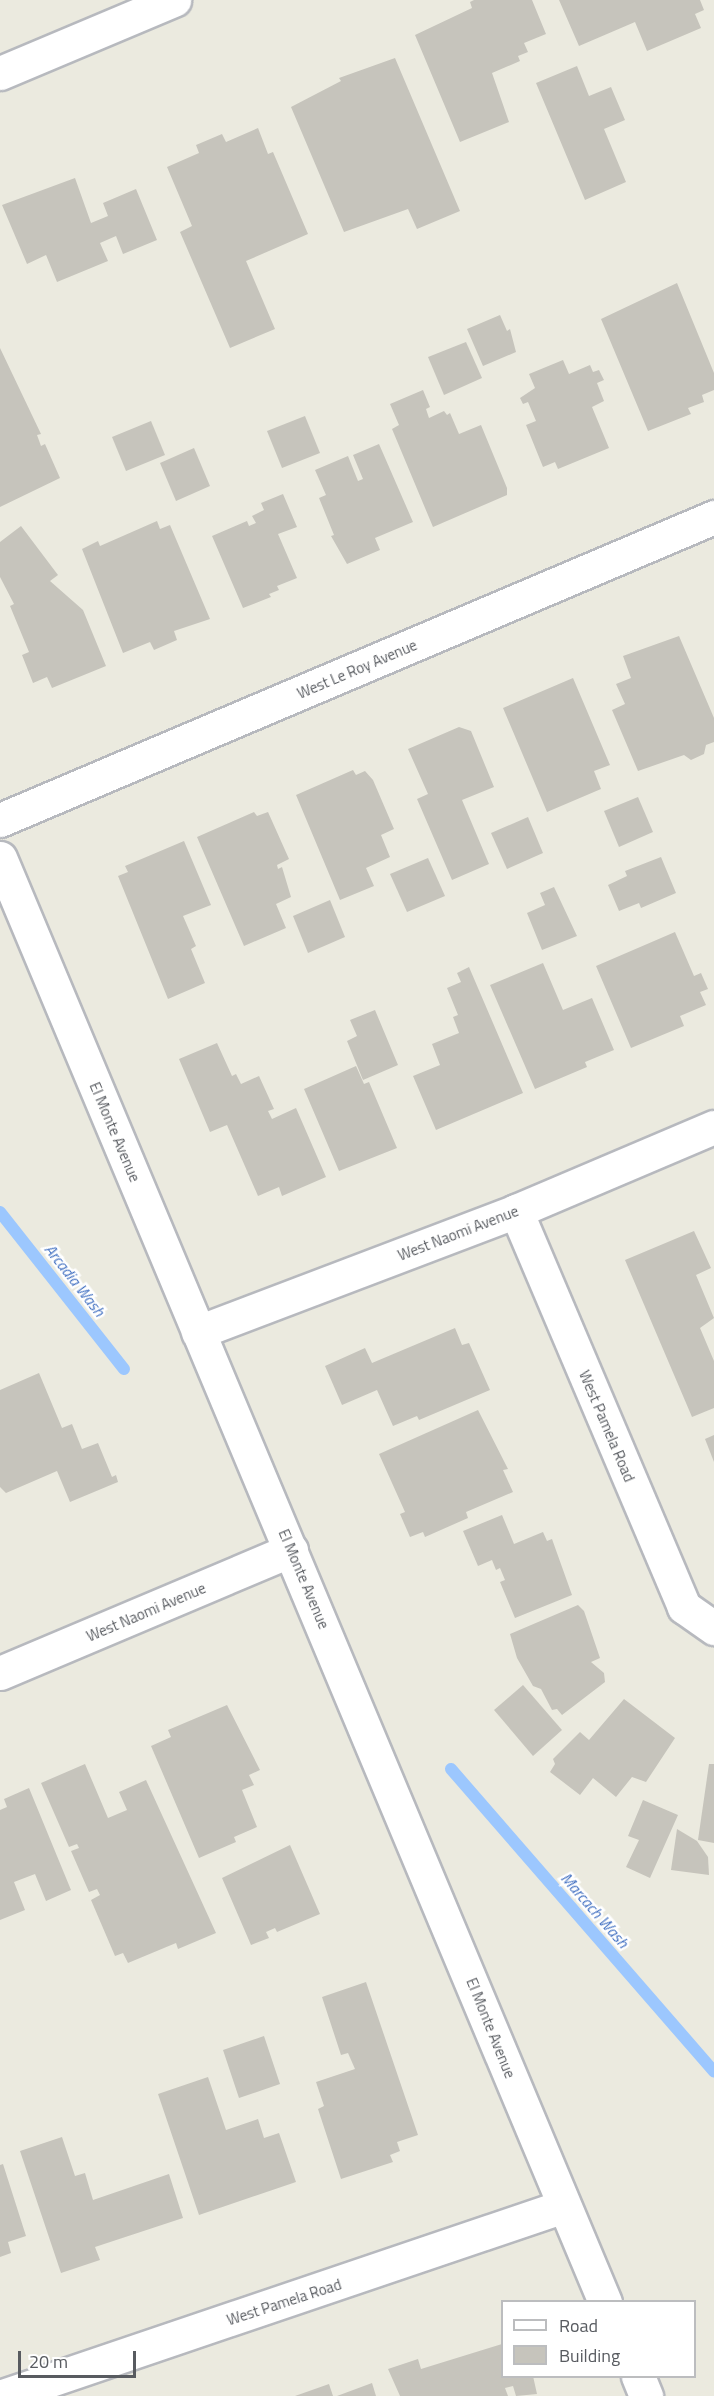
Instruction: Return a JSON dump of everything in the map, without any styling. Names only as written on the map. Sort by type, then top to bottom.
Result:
[{"type":"street","points":[[0,74],[174,0]]},
{"type":"street","name":"West Le Roy Avenue","points":[[0,820],[714,517]]},
{"type":"street","name":"El Monte Avenue","points":[[0,858],[605,2300]]},
{"type":"street","name":"West Naomi Avenue","points":[[198,1332],[516,1211],[714,1127]]},
{"type":"street","name":"West Pamela Road","points":[[516,1211],[684,1607],[714,1628]]},
{"type":"street","name":"West Naomi Avenue","points":[[0,1673],[291,1550]]},
{"type":"street","name":"West Pamela Road","points":[[3,2396],[564,2206]]},
{"type":"street","points":[[639,2378],[646,2396]]},
{"type":"building","points":[[474,0],[532,0],[546,34],[524,43],[528,52],[518,56],[520,61],[492,73],[509,122],[460,142],[415,35],[472,8],[470,2]]},
{"type":"building","points":[[559,0],[700,0],[704,10],[695,14],[701,28],[647,51],[635,22],[579,46]]},
{"type":"building","points":[[395,58],[460,211],[417,229],[408,209],[344,232],[291,107],[341,81],[339,78]]},
{"type":"building","points":[[577,66],[589,96],[611,87],[625,120],[604,129],[626,182],[585,200],[536,83]]},
{"type":"building","points":[[258,128],[268,154],[273,152],[308,234],[246,261],[275,329],[230,348],[180,232],[192,226],[167,167],[199,153],[196,145],[222,134],[226,142]]},
{"type":"building","points":[[75,178],[91,223],[108,216],[103,203],[136,189],[157,240],[123,254],[116,236],[100,243],[108,261],[57,282],[46,255],[27,264],[2,205]]},
{"type":"building","points":[[677,283],[714,373],[714,390],[702,395],[704,402],[688,408],[691,414],[648,431],[601,319]]},
{"type":"building","points":[[500,315],[507,331],[510,329],[516,352],[483,366],[467,329]]},
{"type":"building","points":[[466,342],[482,378],[444,395],[428,357]]},
{"type":"building","points":[[0,348],[41,434],[37,435],[41,446],[45,444],[60,478],[0,507]]},
{"type":"building","points":[[563,360],[569,374],[590,365],[593,372],[599,370],[604,380],[597,383],[604,401],[592,407],[609,448],[558,469],[555,462],[543,467],[526,425],[536,421],[528,402],[523,404],[520,398],[535,388],[529,374]]},
{"type":"building","points":[[423,390],[430,407],[426,409],[429,418],[444,411],[447,415],[450,413],[459,434],[481,425],[507,488],[507,495],[433,527],[392,429],[399,425],[390,404]]},
{"type":"building","points":[[305,416],[320,453],[282,468],[267,431]]},
{"type":"building","points":[[151,421],[165,455],[126,471],[112,437]]},
{"type":"building","points":[[379,444],[413,522],[375,538],[380,550],[347,564],[331,536],[334,535],[319,498],[326,495],[315,470],[348,456],[358,481],[363,479],[353,455]]},
{"type":"building","points":[[194,448],[210,486],[176,501],[160,463]]},
{"type":"building","points":[[283,494],[297,527],[278,534],[297,578],[277,586],[279,590],[269,594],[271,597],[243,608],[212,536],[247,521],[249,526],[256,523],[252,516],[264,510],[261,503]]},
{"type":"building","points":[[157,521],[160,529],[170,525],[210,619],[174,631],[177,640],[154,650],[150,642],[123,653],[82,549],[98,541],[100,546]]},
{"type":"building","points":[[21,526],[58,575],[50,581],[83,610],[106,666],[52,688],[47,677],[33,683],[22,655],[29,652],[10,606],[14,604],[0,577],[0,542]]},
{"type":"building","points":[[679,636],[714,718],[714,742],[706,745],[704,754],[691,760],[684,755],[638,771],[612,710],[625,704],[616,684],[631,678],[623,656]]},
{"type":"building","points":[[573,678],[610,765],[594,771],[601,789],[547,812],[503,708]]},
{"type":"building","points":[[459,727],[471,731],[494,787],[462,800],[489,864],[452,880],[417,799],[428,794],[408,749]]},
{"type":"building","points":[[353,770],[356,775],[365,771],[373,780],[394,829],[381,835],[390,857],[366,868],[374,886],[340,900],[296,795]]},
{"type":"building","points":[[638,797],[653,832],[619,847],[604,811]]},
{"type":"building","points":[[254,812],[257,816],[268,812],[289,859],[277,865],[278,869],[282,867],[291,897],[276,904],[286,928],[244,946],[197,837]]},
{"type":"building","points":[[528,817],[543,853],[507,869],[491,833]]},
{"type":"building","points":[[184,841],[211,905],[183,916],[196,946],[191,949],[205,983],[168,999],[118,876],[128,872],[125,866]]},
{"type":"building","points":[[661,857],[676,893],[641,908],[639,903],[619,911],[608,885],[627,876],[625,871]]},
{"type":"building","points":[[428,858],[445,896],[407,912],[390,874]]},
{"type":"building","points":[[554,887],[577,936],[542,950],[527,913],[545,905],[540,893]]},
{"type":"building","points":[[330,900],[345,937],[308,953],[293,916]]},
{"type":"building","points":[[675,932],[694,976],[701,973],[708,989],[700,992],[706,1005],[680,1016],[684,1026],[631,1048],[596,966]]},
{"type":"building","points":[[543,963],[563,1010],[592,998],[614,1050],[585,1062],[587,1067],[535,1089],[490,985]]},
{"type":"building","points":[[469,967],[523,1093],[436,1130],[413,1076],[440,1065],[432,1044],[459,1033],[453,1017],[458,1015],[447,988],[461,982],[457,973]]},
{"type":"building","points":[[375,1010],[398,1065],[363,1080],[347,1041],[357,1036],[350,1020]]},
{"type":"building","points":[[217,1043],[232,1076],[236,1074],[241,1084],[259,1076],[274,1109],[268,1111],[272,1119],[296,1108],[326,1177],[282,1196],[279,1187],[258,1196],[227,1125],[210,1132],[179,1059]]},
{"type":"building","points":[[356,1066],[364,1084],[369,1082],[397,1148],[339,1171],[304,1089]]},
{"type":"building","points":[[694,1231],[711,1268],[696,1275],[714,1318],[700,1328],[714,1361],[714,1408],[692,1417],[625,1260]]},
{"type":"building","points":[[455,1328],[462,1345],[469,1343],[490,1390],[419,1420],[417,1416],[393,1426],[377,1390],[342,1405],[325,1366],[365,1348],[372,1363]]},
{"type":"building","points":[[39,1373],[62,1428],[72,1424],[82,1449],[98,1443],[112,1477],[116,1475],[118,1482],[70,1502],[57,1471],[6,1493],[0,1487],[0,1390]]},
{"type":"building","points":[[478,1410],[508,1469],[503,1470],[513,1492],[466,1512],[468,1518],[425,1537],[423,1532],[410,1537],[400,1514],[405,1512],[379,1454]]},
{"type":"building","points":[[714,1435],[714,1462],[705,1439]]},
{"type":"building","points":[[502,1515],[514,1544],[543,1532],[547,1541],[552,1539],[572,1595],[515,1618],[500,1582],[505,1580],[500,1568],[496,1570],[492,1560],[478,1566],[463,1531]]},
{"type":"building","points":[[578,1605],[584,1611],[600,1658],[591,1662],[604,1673],[605,1682],[562,1715],[557,1709],[552,1710],[541,1689],[533,1686],[517,1658],[510,1634]]},
{"type":"building","points":[[523,1685],[562,1730],[533,1756],[494,1710]]},
{"type":"building","points":[[624,1699],[675,1738],[646,1782],[632,1777],[616,1797],[593,1778],[580,1795],[550,1772],[555,1764],[553,1759],[580,1732],[589,1740]]},
{"type":"building","points":[[227,1705],[260,1770],[249,1775],[254,1785],[242,1790],[257,1827],[234,1837],[236,1842],[199,1858],[151,1746],[171,1737],[168,1730]]},
{"type":"building","points":[[85,1764],[108,1818],[127,1810],[119,1792],[146,1780],[216,1933],[178,1949],[176,1943],[128,1963],[123,1953],[115,1956],[91,1900],[100,1895],[97,1889],[89,1892],[71,1851],[79,1848],[77,1844],[69,1847],[41,1783]]},
{"type":"building","points":[[709,1764],[714,1764],[714,1843],[698,1840]]},
{"type":"building","points":[[29,1788],[71,1890],[46,1901],[35,1874],[14,1882],[25,1910],[0,1920],[0,1810],[7,1807],[4,1799]]},
{"type":"building","points":[[643,1800],[678,1815],[650,1878],[626,1867],[639,1840],[628,1836]]},
{"type":"building","points":[[677,1829],[697,1841],[708,1857],[709,1875],[671,1870]]},
{"type":"building","points":[[290,1845],[320,1914],[277,1932],[275,1928],[266,1932],[269,1938],[251,1945],[222,1878]]},
{"type":"building","points":[[366,1982],[418,2135],[397,2142],[400,2151],[390,2155],[393,2162],[341,2179],[318,2109],[324,2106],[316,2082],[355,2069],[348,2053],[341,2055],[322,1997]]},
{"type":"building","points":[[264,2036],[280,2084],[239,2098],[223,2050]]},
{"type":"building","points":[[208,2077],[226,2130],[258,2119],[264,2138],[279,2133],[296,2182],[199,2215],[158,2094]]},
{"type":"building","points":[[62,2137],[75,2176],[85,2173],[93,2200],[169,2174],[183,2218],[95,2247],[100,2260],[61,2273],[20,2151]]},
{"type":"building","points":[[3,2164],[26,2236],[8,2242],[11,2253],[0,2257],[0,2165]]},
{"type":"building","points":[[501,2344],[501,2378],[533,2378],[537,2394],[516,2396],[513,2386],[505,2388],[508,2396],[400,2396],[388,2369],[418,2359],[421,2369]]},
{"type":"building","points":[[372,2383],[376,2396],[337,2396]]},
{"type":"building","points":[[329,2384],[333,2396],[295,2396]]},
{"type":"waterway","name":"Arcadia Wash","points":[[0,1212],[124,1369]]},
{"type":"waterway","name":"Marcach Wash","points":[[451,1769],[714,2072]]}]
